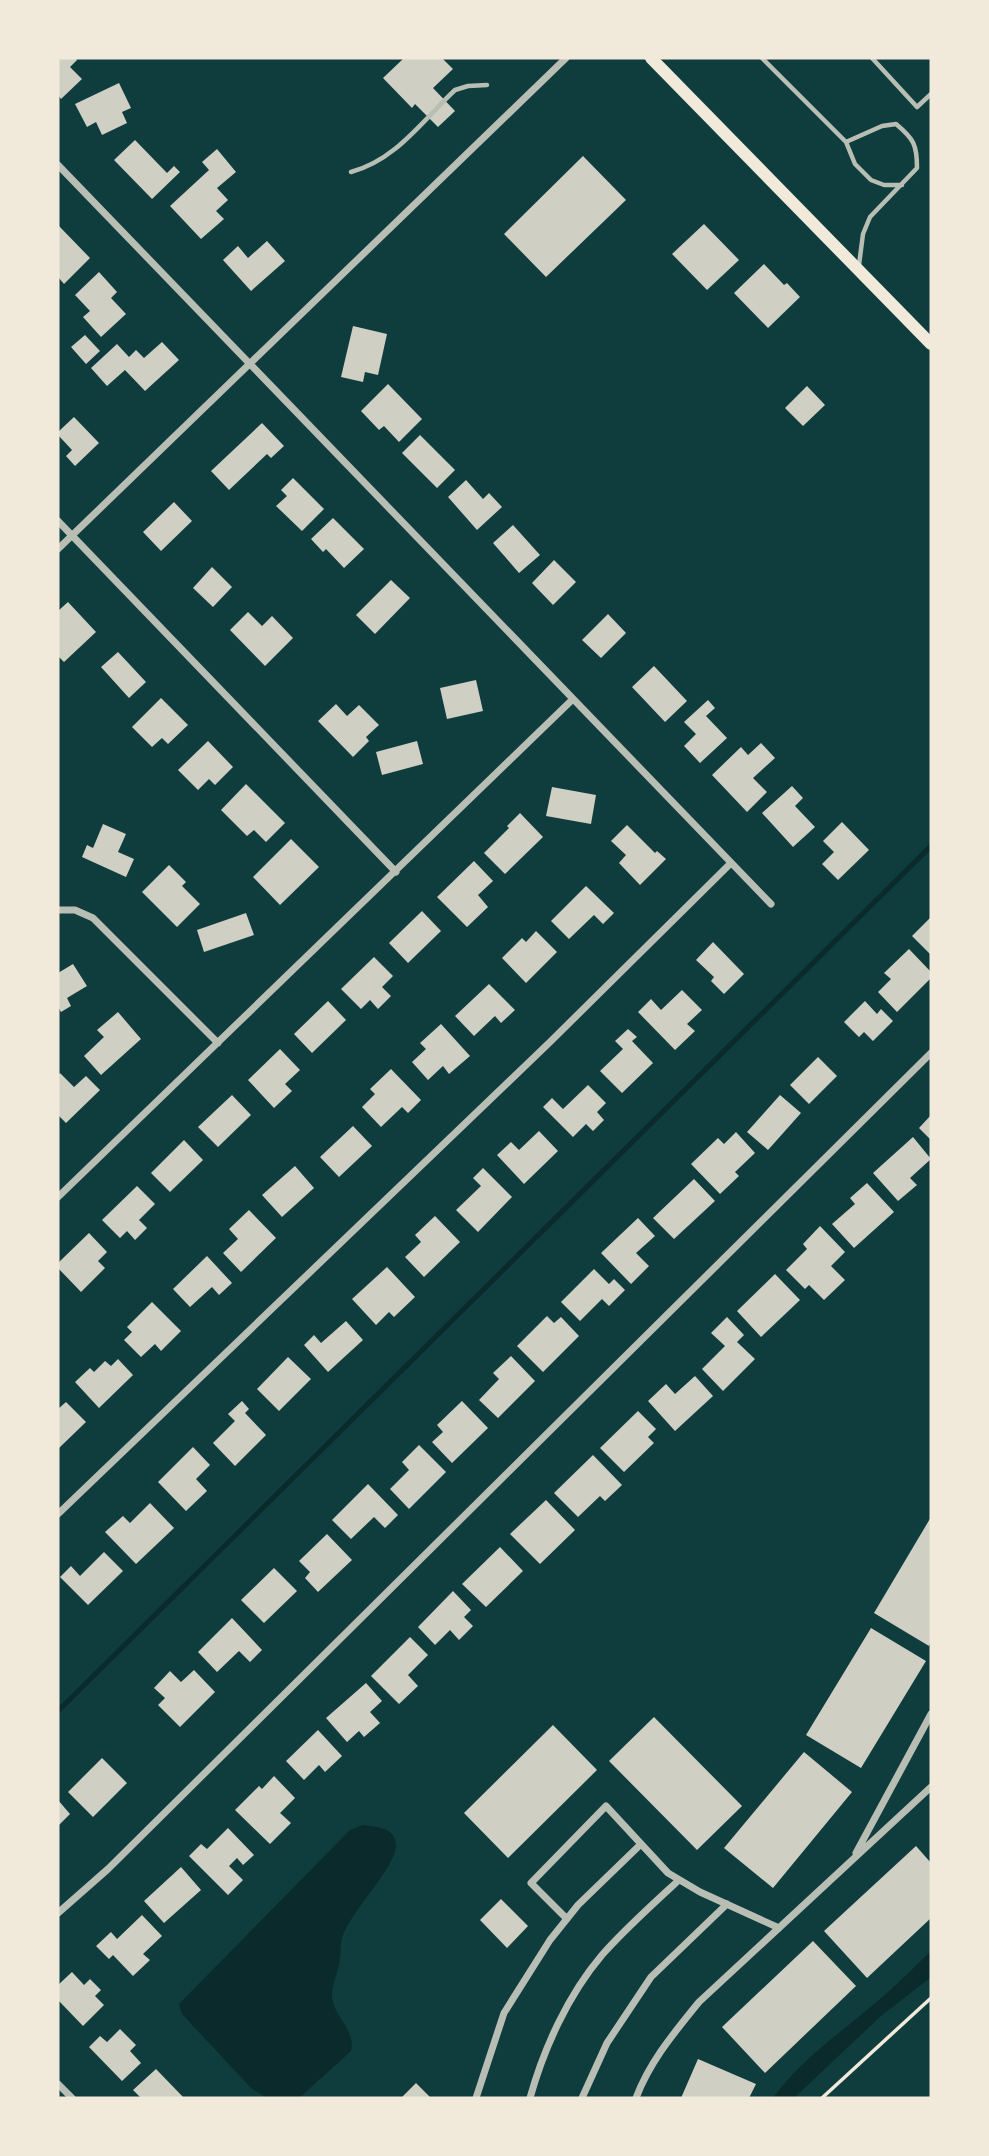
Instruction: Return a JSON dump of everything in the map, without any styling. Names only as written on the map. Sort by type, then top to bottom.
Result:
[{"type":"main road","points":[[651,58],[931,344]]},
{"type":"street","points":[[58,549],[566,58]]},
{"type":"street","points":[[58,164],[771,904]]},
{"type":"street","points":[[58,521],[396,872]]},
{"type":"street","points":[[58,1197],[573,699]]},
{"type":"street","points":[[58,1514],[550,1042],[731,863]]},
{"type":"street","points":[[58,910],[75,910],[93,918],[218,1043]]},
{"type":"street","points":[[58,1913],[108,1870],[931,1053]]},
{"type":"street","points":[[853,1860],[931,1714]]},
{"type":"street","points":[[636,2098],[645,2075],[665,2043],[699,2002],[931,1787]]},
{"type":"street","points":[[567,1919],[531,1883],[606,1806],[668,1873],[779,1928]]},
{"type":"street","points":[[476,2098],[504,2013],[550,1940],[567,1919],[641,1844]]},
{"type":"street","points":[[530,2098],[538,2070],[576,1990],[618,1937],[679,1880]]},
{"type":"street","points":[[582,2098],[607,2043],[651,1977],[727,1904]]},
{"type":"street","points":[[58,2084],[72,2098]]},
{"type":"lane","points":[[762,58],[846,142],[855,164],[871,180],[884,185],[902,185]]},
{"type":"lane","points":[[872,58],[917,107],[931,94]]},
{"type":"lane","points":[[351,172],[369,167],[388,156],[455,90],[487,85]]},
{"type":"lane","points":[[846,142],[882,126],[896,124],[909,135],[917,149],[917,168],[870,217],[863,234],[858,270]]},
{"type":"path","points":[[822,2098],[931,1998]]},
{"type":"water","points":[[363,1825],[389,1831],[396,1845],[389,1865],[342,1938],[332,1997],[348,2030],[352,2043],[351,2051],[299,2098],[267,2098],[251,2088],[182,2014],[179,2004],[350,1830]]},
{"type":"water","points":[[931,1951],[930,1978],[881,2016],[794,2098],[773,2098],[797,2070],[887,1993]]},
{"type":"building","points":[[58,58],[76,58],[70,67],[82,79],[61,99],[58,95]]},
{"type":"building","points":[[404,58],[442,58],[453,69],[433,88],[455,111],[438,127],[415,104],[412,108],[383,78]]},
{"type":"building","points":[[119,83],[131,108],[122,112],[127,123],[102,135],[96,122],[87,127],[75,104]]},
{"type":"building","points":[[135,140],[167,173],[174,166],[180,172],[152,199],[114,160]]},
{"type":"building","points":[[217,149],[236,172],[217,188],[228,200],[216,211],[224,219],[201,239],[170,206],[209,170],[202,162]]},
{"type":"building","points":[[583,156],[626,200],[546,277],[504,234]]},
{"type":"building","points":[[704,224],[739,260],[707,290],[672,254]]},
{"type":"building","points":[[58,225],[90,258],[64,284],[58,277]]},
{"type":"building","points":[[267,241],[285,261],[251,291],[223,260],[238,246],[248,258]]},
{"type":"building","points":[[764,264],[800,297],[768,328],[734,293]]},
{"type":"building","points":[[99,272],[117,292],[111,298],[126,314],[101,337],[83,317],[90,311],[75,295]]},
{"type":"building","points":[[353,326],[387,334],[378,375],[365,372],[363,382],[341,377]]},
{"type":"building","points":[[85,335],[100,351],[86,364],[71,347]]},
{"type":"building","points":[[162,342],[179,360],[145,391],[125,370],[107,386],[91,368],[117,344],[129,357],[136,350],[144,358]]},
{"type":"building","points":[[388,384],[422,419],[399,442],[384,426],[379,430],[361,411]]},
{"type":"building","points":[[807,386],[825,405],[803,426],[785,408]]},
{"type":"building","points":[[74,417],[99,443],[75,466],[66,456],[72,450],[58,435]]},
{"type":"building","points":[[262,423],[284,446],[271,458],[267,454],[229,490],[211,471]]},
{"type":"building","points":[[420,435],[455,470],[437,488],[402,453]]},
{"type":"building","points":[[293,478],[324,509],[302,531],[276,506],[287,496],[281,490]]},
{"type":"building","points":[[466,480],[483,499],[489,493],[502,507],[477,530],[448,497]]},
{"type":"building","points":[[174,502],[192,521],[161,551],[143,532]]},
{"type":"building","points":[[333,518],[364,549],[344,568],[326,549],[323,552],[311,539]]},
{"type":"building","points":[[513,525],[540,555],[519,573],[493,543]]},
{"type":"building","points":[[554,560],[576,582],[553,605],[532,583]]},
{"type":"building","points":[[212,567],[232,587],[213,607],[193,588]]},
{"type":"building","points":[[391,580],[410,598],[375,634],[356,615]]},
{"type":"building","points":[[68,602],[96,632],[64,662],[58,656],[58,611]]},
{"type":"building","points":[[248,612],[262,626],[272,616],[293,638],[265,666],[230,630]]},
{"type":"building","points":[[608,614],[626,633],[601,658],[582,640]]},
{"type":"building","points":[[118,652],[146,682],[129,698],[101,667]]},
{"type":"building","points":[[654,666],[687,701],[665,722],[632,687]]},
{"type":"building","points":[[476,680],[483,711],[447,719],[440,688]]},
{"type":"building","points":[[161,698],[188,725],[168,744],[162,738],[152,747],[132,727]]},
{"type":"building","points":[[708,700],[715,708],[706,716],[727,738],[700,763],[684,746],[696,734],[684,722]]},
{"type":"building","points":[[336,704],[347,716],[359,705],[379,725],[366,737],[369,741],[353,757],[318,721]]},
{"type":"building","points":[[208,741],[233,767],[215,785],[209,779],[198,790],[178,770]]},
{"type":"building","points":[[417,741],[423,764],[382,775],[376,752]]},
{"type":"building","points":[[761,743],[775,758],[753,778],[767,792],[747,812],[712,775],[741,747],[748,755]]},
{"type":"building","points":[[246,784],[285,823],[266,842],[254,830],[247,836],[221,810]]},
{"type":"building","points":[[792,786],[803,798],[795,806],[815,827],[793,847],[762,813]]},
{"type":"building","points":[[552,787],[596,795],[591,824],[546,816]]},
{"type":"building","points":[[520,813],[543,837],[505,874],[484,853]]},
{"type":"building","points":[[842,822],[869,850],[838,880],[822,864],[834,852],[823,841]]},
{"type":"building","points":[[103,824],[126,834],[118,852],[134,859],[126,877],[82,857],[87,845],[93,848]]},
{"type":"building","points":[[627,825],[655,853],[657,851],[666,859],[640,885],[619,863],[626,855],[611,841]]},
{"type":"building","points":[[291,839],[319,867],[280,905],[253,877]]},
{"type":"building","points":[[474,861],[493,881],[478,895],[488,907],[467,927],[437,897]]},
{"type":"building","points":[[169,865],[186,882],[182,886],[200,904],[177,927],[142,892]]},
{"type":"building","points":[[586,886],[614,913],[603,924],[594,915],[569,939],[551,921]]},
{"type":"building","points":[[422,911],[441,931],[408,963],[389,943]]},
{"type":"building","points":[[246,913],[254,935],[204,952],[197,930]]},
{"type":"building","points":[[931,917],[931,955],[912,936]]},
{"type":"building","points":[[536,931],[557,952],[526,983],[502,958],[522,938],[526,942]]},
{"type":"building","points":[[713,942],[744,974],[724,994],[711,981],[714,977],[696,960]]},
{"type":"building","points":[[909,949],[931,972],[931,978],[897,1012],[878,992],[891,979],[884,973]]},
{"type":"building","points":[[374,957],[393,976],[382,987],[391,996],[378,1009],[370,1000],[361,1009],[341,989]]},
{"type":"building","points":[[73,964],[87,986],[67,998],[71,1006],[61,1012],[58,1007],[58,973]]},
{"type":"building","points":[[489,984],[515,1010],[501,1023],[495,1016],[474,1036],[455,1016]]},
{"type":"building","points":[[682,990],[702,1010],[687,1024],[695,1031],[675,1050],[638,1012],[651,999],[661,1010]]},
{"type":"building","points":[[328,1001],[346,1020],[312,1053],[294,1034]]},
{"type":"building","points":[[865,1001],[877,1014],[881,1009],[893,1021],[873,1041],[864,1032],[859,1037],[844,1022]]},
{"type":"building","points":[[118,1012],[141,1039],[101,1075],[84,1056],[104,1037],[97,1030]]},
{"type":"building","points":[[441,1024],[470,1056],[449,1074],[443,1066],[428,1080],[412,1062],[426,1049],[420,1043]]},
{"type":"building","points":[[628,1029],[637,1037],[632,1041],[653,1063],[622,1093],[600,1071],[623,1049],[615,1041]]},
{"type":"building","points":[[280,1049],[300,1070],[285,1084],[292,1091],[274,1108],[248,1080]]},
{"type":"building","points":[[818,1057],[837,1076],[809,1104],[790,1085]]},
{"type":"building","points":[[391,1069],[421,1100],[408,1113],[402,1107],[381,1127],[362,1107],[375,1094],[370,1089]]},
{"type":"building","points":[[60,1073],[74,1087],[86,1076],[100,1090],[66,1123],[58,1115]]},
{"type":"building","points":[[588,1085],[606,1103],[597,1112],[604,1120],[593,1131],[586,1124],[573,1137],[543,1107],[552,1098],[563,1109]]},
{"type":"building","points":[[232,1095],[251,1115],[218,1147],[198,1127]]},
{"type":"building","points":[[780,1095],[801,1113],[768,1150],[747,1132]]},
{"type":"building","points":[[931,1115],[931,1140],[919,1128]]},
{"type":"building","points":[[353,1126],[372,1146],[339,1177],[320,1157]]},
{"type":"building","points":[[539,1131],[558,1151],[524,1184],[497,1155],[511,1142],[519,1150]]},
{"type":"building","points":[[736,1132],[755,1153],[735,1172],[739,1176],[720,1194],[691,1164],[718,1138],[724,1144]]},
{"type":"building","points":[[913,1137],[931,1159],[910,1178],[917,1185],[898,1201],[873,1173]]},
{"type":"building","points":[[184,1140],[203,1160],[170,1192],[151,1173]]},
{"type":"building","points":[[295,1166],[314,1188],[282,1217],[262,1195]]},
{"type":"building","points":[[483,1168],[512,1197],[478,1232],[456,1210],[481,1186],[473,1178]]},
{"type":"building","points":[[694,1179],[715,1201],[674,1239],[653,1218]]},
{"type":"building","points":[[867,1183],[894,1212],[854,1248],[832,1224],[855,1204],[850,1198]]},
{"type":"building","points":[[137,1186],[155,1204],[139,1220],[147,1228],[135,1240],[127,1231],[120,1238],[102,1220]]},
{"type":"building","points":[[249,1210],[276,1238],[241,1272],[223,1253],[238,1239],[229,1229]]},
{"type":"building","points":[[435,1216],[460,1242],[424,1277],[405,1257],[421,1242],[415,1235]]},
{"type":"building","points":[[638,1218],[655,1236],[636,1253],[649,1266],[631,1284],[601,1253]]},
{"type":"building","points":[[820,1226],[845,1252],[831,1266],[845,1280],[824,1300],[809,1285],[805,1289],[786,1270],[807,1249],[803,1244]]},
{"type":"building","points":[[89,1233],[107,1252],[98,1261],[105,1268],[81,1292],[58,1268],[58,1263]]},
{"type":"building","points":[[207,1256],[232,1283],[219,1295],[212,1287],[190,1307],[173,1289]]},
{"type":"building","points":[[387,1267],[415,1297],[394,1317],[389,1312],[376,1325],[352,1299]]},
{"type":"building","points":[[594,1269],[609,1284],[614,1279],[625,1290],[609,1306],[602,1299],[580,1321],[561,1302]]},
{"type":"building","points":[[775,1274],[800,1300],[761,1337],[737,1311]]},
{"type":"building","points":[[152,1302],[181,1331],[161,1351],[155,1344],[141,1357],[124,1340],[132,1332],[127,1327]]},
{"type":"building","points":[[547,1316],[554,1323],[561,1317],[579,1336],[543,1372],[517,1346]]},
{"type":"building","points":[[727,1317],[744,1335],[737,1342],[755,1359],[723,1391],[702,1369],[725,1346],[711,1333]]},
{"type":"building","points":[[346,1321],[363,1340],[328,1372],[304,1345],[314,1335],[321,1343]]},
{"type":"building","points":[[511,1356],[535,1381],[498,1418],[479,1400],[499,1379],[493,1373]]},
{"type":"building","points":[[288,1357],[311,1379],[279,1411],[257,1389]]},
{"type":"building","points":[[118,1359],[133,1375],[99,1408],[75,1382],[90,1368],[94,1372],[105,1361],[111,1366]]},
{"type":"building","points":[[695,1376],[713,1396],[675,1431],[648,1401],[666,1384],[675,1394]]},
{"type":"building","points":[[242,1401],[249,1409],[245,1413],[266,1435],[235,1466],[213,1443],[235,1421],[228,1414]]},
{"type":"building","points":[[462,1401],[488,1428],[452,1463],[432,1442],[443,1432],[437,1425]]},
{"type":"building","points":[[66,1402],[86,1422],[58,1449],[58,1409]]},
{"type":"building","points":[[638,1411],[656,1429],[648,1437],[654,1443],[624,1472],[600,1448]]},
{"type":"building","points":[[419,1445],[446,1472],[409,1509],[390,1489],[409,1470],[402,1462]]},
{"type":"building","points":[[193,1447],[210,1465],[196,1479],[207,1491],[186,1511],[158,1482]]},
{"type":"building","points":[[593,1455],[622,1485],[605,1501],[600,1496],[578,1517],[554,1493]]},
{"type":"building","points":[[368,1484],[398,1515],[385,1528],[374,1517],[351,1539],[332,1520]]},
{"type":"building","points":[[546,1500],[575,1530],[540,1564],[510,1534]]},
{"type":"building","points":[[150,1503],[174,1528],[136,1564],[105,1532],[123,1516],[130,1523]]},
{"type":"building","points":[[931,1517],[931,1641],[929,1646],[874,1613]]},
{"type":"building","points":[[327,1534],[352,1560],[318,1592],[305,1578],[310,1572],[299,1561]]},
{"type":"building","points":[[500,1547],[523,1571],[486,1607],[462,1584]]},
{"type":"building","points":[[104,1552],[123,1571],[88,1605],[60,1577],[71,1566],[80,1576]]},
{"type":"building","points":[[274,1568],[297,1591],[264,1623],[241,1600]]},
{"type":"building","points":[[453,1591],[471,1610],[464,1617],[473,1626],[459,1640],[450,1630],[435,1645],[418,1627]]},
{"type":"building","points":[[232,1618],[262,1650],[250,1662],[239,1651],[217,1672],[198,1652]]},
{"type":"building","points":[[871,1628],[926,1661],[861,1768],[806,1735]]},
{"type":"building","points":[[410,1637],[428,1655],[408,1675],[418,1686],[399,1704],[371,1676]]},
{"type":"building","points":[[194,1670],[215,1692],[180,1727],[158,1705],[165,1698],[154,1688],[170,1671],[181,1682]]},
{"type":"building","points":[[366,1683],[382,1701],[370,1712],[380,1723],[364,1737],[359,1731],[347,1742],[326,1718]]},
{"type":"building","points":[[654,1717],[742,1806],[697,1850],[609,1761]]},
{"type":"building","points":[[553,1725],[597,1770],[508,1858],[464,1813]]},
{"type":"building","points":[[318,1730],[342,1756],[325,1772],[319,1765],[304,1780],[286,1761]]},
{"type":"building","points":[[804,1752],[852,1792],[773,1888],[724,1848]]},
{"type":"building","points":[[102,1758],[127,1783],[93,1817],[68,1792]]},
{"type":"building","points":[[274,1776],[295,1798],[280,1813],[291,1823],[270,1844],[235,1810],[259,1786],[262,1789]]},
{"type":"building","points":[[58,1800],[70,1814],[58,1826]]},
{"type":"building","points":[[228,1828],[254,1855],[243,1865],[237,1858],[229,1866],[243,1880],[228,1895],[189,1856],[201,1844],[207,1849]]},
{"type":"building","points":[[916,1846],[931,1863],[931,1918],[867,1978],[824,1931]]},
{"type":"building","points":[[181,1867],[201,1890],[164,1923],[144,1901]]},
{"type":"building","points":[[501,1899],[528,1926],[507,1948],[480,1920]]},
{"type":"building","points":[[142,1915],[162,1936],[143,1954],[150,1960],[133,1976],[113,1955],[109,1959],[96,1946],[111,1932],[117,1939]]},
{"type":"building","points":[[813,1941],[856,1986],[765,2073],[722,2027]]},
{"type":"building","points":[[72,1972],[84,1985],[90,1979],[101,1990],[95,1996],[104,2005],[83,2026],[58,2000],[58,1985]]},
{"type":"building","points":[[120,2029],[136,2045],[130,2051],[141,2063],[122,2081],[89,2047],[100,2036],[107,2042]]},
{"type":"building","points":[[698,2059],[756,2084],[749,2098],[681,2098]]},
{"type":"building","points":[[156,2069],[184,2098],[141,2098],[133,2090]]},
{"type":"building","points":[[416,2083],[431,2098],[401,2098]]},
{"type":"waterway","points":[[58,1711],[931,846]]}]
